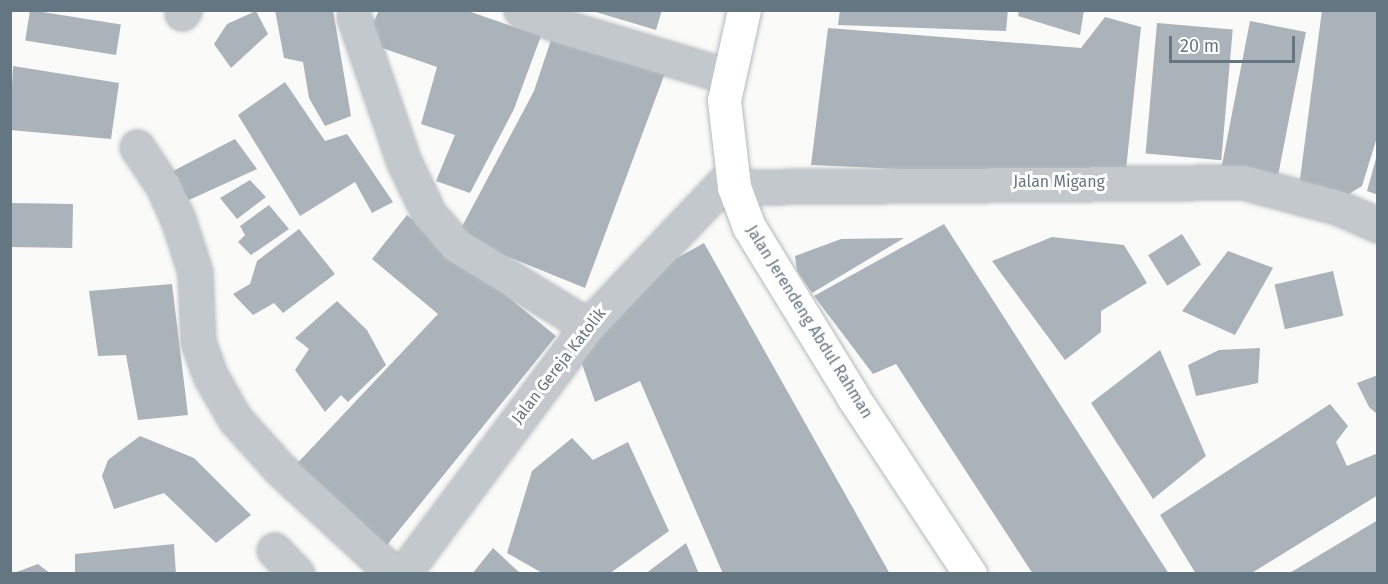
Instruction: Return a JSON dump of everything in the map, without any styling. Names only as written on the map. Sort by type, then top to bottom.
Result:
[{"type":"highway","name":"Jalan Jerendeng Abdul Rahman","points":[[744,10],[727,76],[725,119],[734,180],[749,227],[773,270],[970,573]]},
{"type":"street","points":[[521,10],[727,76]]},
{"type":"street","points":[[354,17],[404,162],[429,214],[456,245],[588,326]]},
{"type":"street","points":[[137,147],[163,186],[178,219],[195,272],[198,342],[211,377],[235,419],[281,470],[394,573]]},
{"type":"street","name":"Jalan Gereja Katolik","points":[[403,573],[588,326],[734,180]]},
{"type":"street","name":"Jalan Migang","points":[[734,180],[1243,182],[1337,207],[1377,225]]},
{"type":"street","points":[[274,550],[297,573]]},
{"type":"building","points":[[30,10],[121,24],[116,55],[25,41]]},
{"type":"building","points":[[275,10],[333,10],[351,116],[325,126],[309,98],[303,62],[284,58]]},
{"type":"building","points":[[379,10],[465,10],[541,36],[514,109],[470,193],[436,181],[455,135],[421,124],[437,67],[365,42]]},
{"type":"building","points":[[589,10],[662,10],[656,30]]},
{"type":"building","points":[[840,10],[1008,10],[1006,31],[838,25]]},
{"type":"building","points":[[1019,10],[1084,10],[1080,35],[1018,16]]},
{"type":"building","points":[[1322,10],[1378,10],[1378,134],[1362,186],[1344,197],[1299,187]]},
{"type":"building","points":[[256,11],[268,34],[231,68],[214,44],[227,24]]},
{"type":"building","points":[[1105,17],[1141,27],[1125,179],[811,165],[828,28],[1081,48]]},
{"type":"building","points":[[1250,21],[1306,32],[1277,181],[1221,170]]},
{"type":"building","points":[[1157,23],[1233,30],[1221,160],[1146,154]]},
{"type":"building","points":[[554,31],[665,73],[585,288],[457,236],[534,91]]},
{"type":"building","points":[[13,66],[119,83],[111,139],[10,130]]},
{"type":"building","points":[[285,82],[325,141],[347,134],[393,202],[372,213],[355,182],[300,216],[238,115]]},
{"type":"building","points":[[235,139],[257,169],[189,200],[171,172]]},
{"type":"building","points":[[1378,155],[1378,195],[1367,191]]},
{"type":"building","points":[[250,180],[266,197],[237,219],[220,198]]},
{"type":"building","points":[[10,203],[73,204],[72,248],[10,247]]},
{"type":"building","points":[[269,205],[289,229],[251,255],[238,242],[245,235],[240,226]]},
{"type":"building","points":[[407,215],[556,336],[383,550],[290,471],[438,314],[372,259]]},
{"type":"building","points":[[944,224],[1169,574],[1033,574],[896,364],[873,374],[814,296]]},
{"type":"building","points":[[299,229],[335,274],[283,313],[274,303],[253,315],[233,294],[250,284],[257,261]]},
{"type":"building","points":[[1182,234],[1201,265],[1167,286],[1148,255]]},
{"type":"building","points":[[1052,237],[1124,245],[1147,283],[1101,311],[1101,332],[1065,360],[992,261]]},
{"type":"building","points":[[904,238],[812,293],[797,271],[795,256],[841,239]]},
{"type":"building","points":[[704,243],[890,574],[723,574],[640,381],[595,402],[580,358],[625,287]]},
{"type":"building","points":[[1228,251],[1273,268],[1235,335],[1182,311]]},
{"type":"building","points":[[1333,271],[1343,316],[1285,329],[1275,284]]},
{"type":"building","points":[[172,284],[188,415],[138,420],[126,355],[98,356],[89,291]]},
{"type":"building","points":[[337,301],[367,330],[386,365],[348,402],[341,395],[325,412],[295,370],[309,349],[295,338]]},
{"type":"building","points":[[1260,348],[1258,383],[1196,396],[1188,365],[1219,350]]},
{"type":"building","points":[[1160,350],[1206,456],[1153,499],[1091,403]]},
{"type":"building","points":[[1378,375],[1378,415],[1369,407],[1357,383]]},
{"type":"building","points":[[1330,404],[1348,426],[1336,442],[1347,466],[1378,453],[1378,495],[1250,574],[1196,574],[1160,515]]},
{"type":"building","points":[[140,436],[194,458],[251,515],[216,543],[164,493],[114,509],[102,476],[108,460]]},
{"type":"building","points":[[572,438],[593,460],[628,442],[669,531],[609,574],[544,574],[507,553],[532,471]]},
{"type":"building","points":[[1378,520],[1378,574],[1288,574]]},
{"type":"building","points":[[686,543],[699,574],[645,574]]},
{"type":"building","points":[[174,544],[176,574],[75,574],[75,554]]},
{"type":"building","points":[[493,548],[521,574],[472,574]]},
{"type":"building","points":[[38,564],[51,574],[14,574],[14,573]]}]
